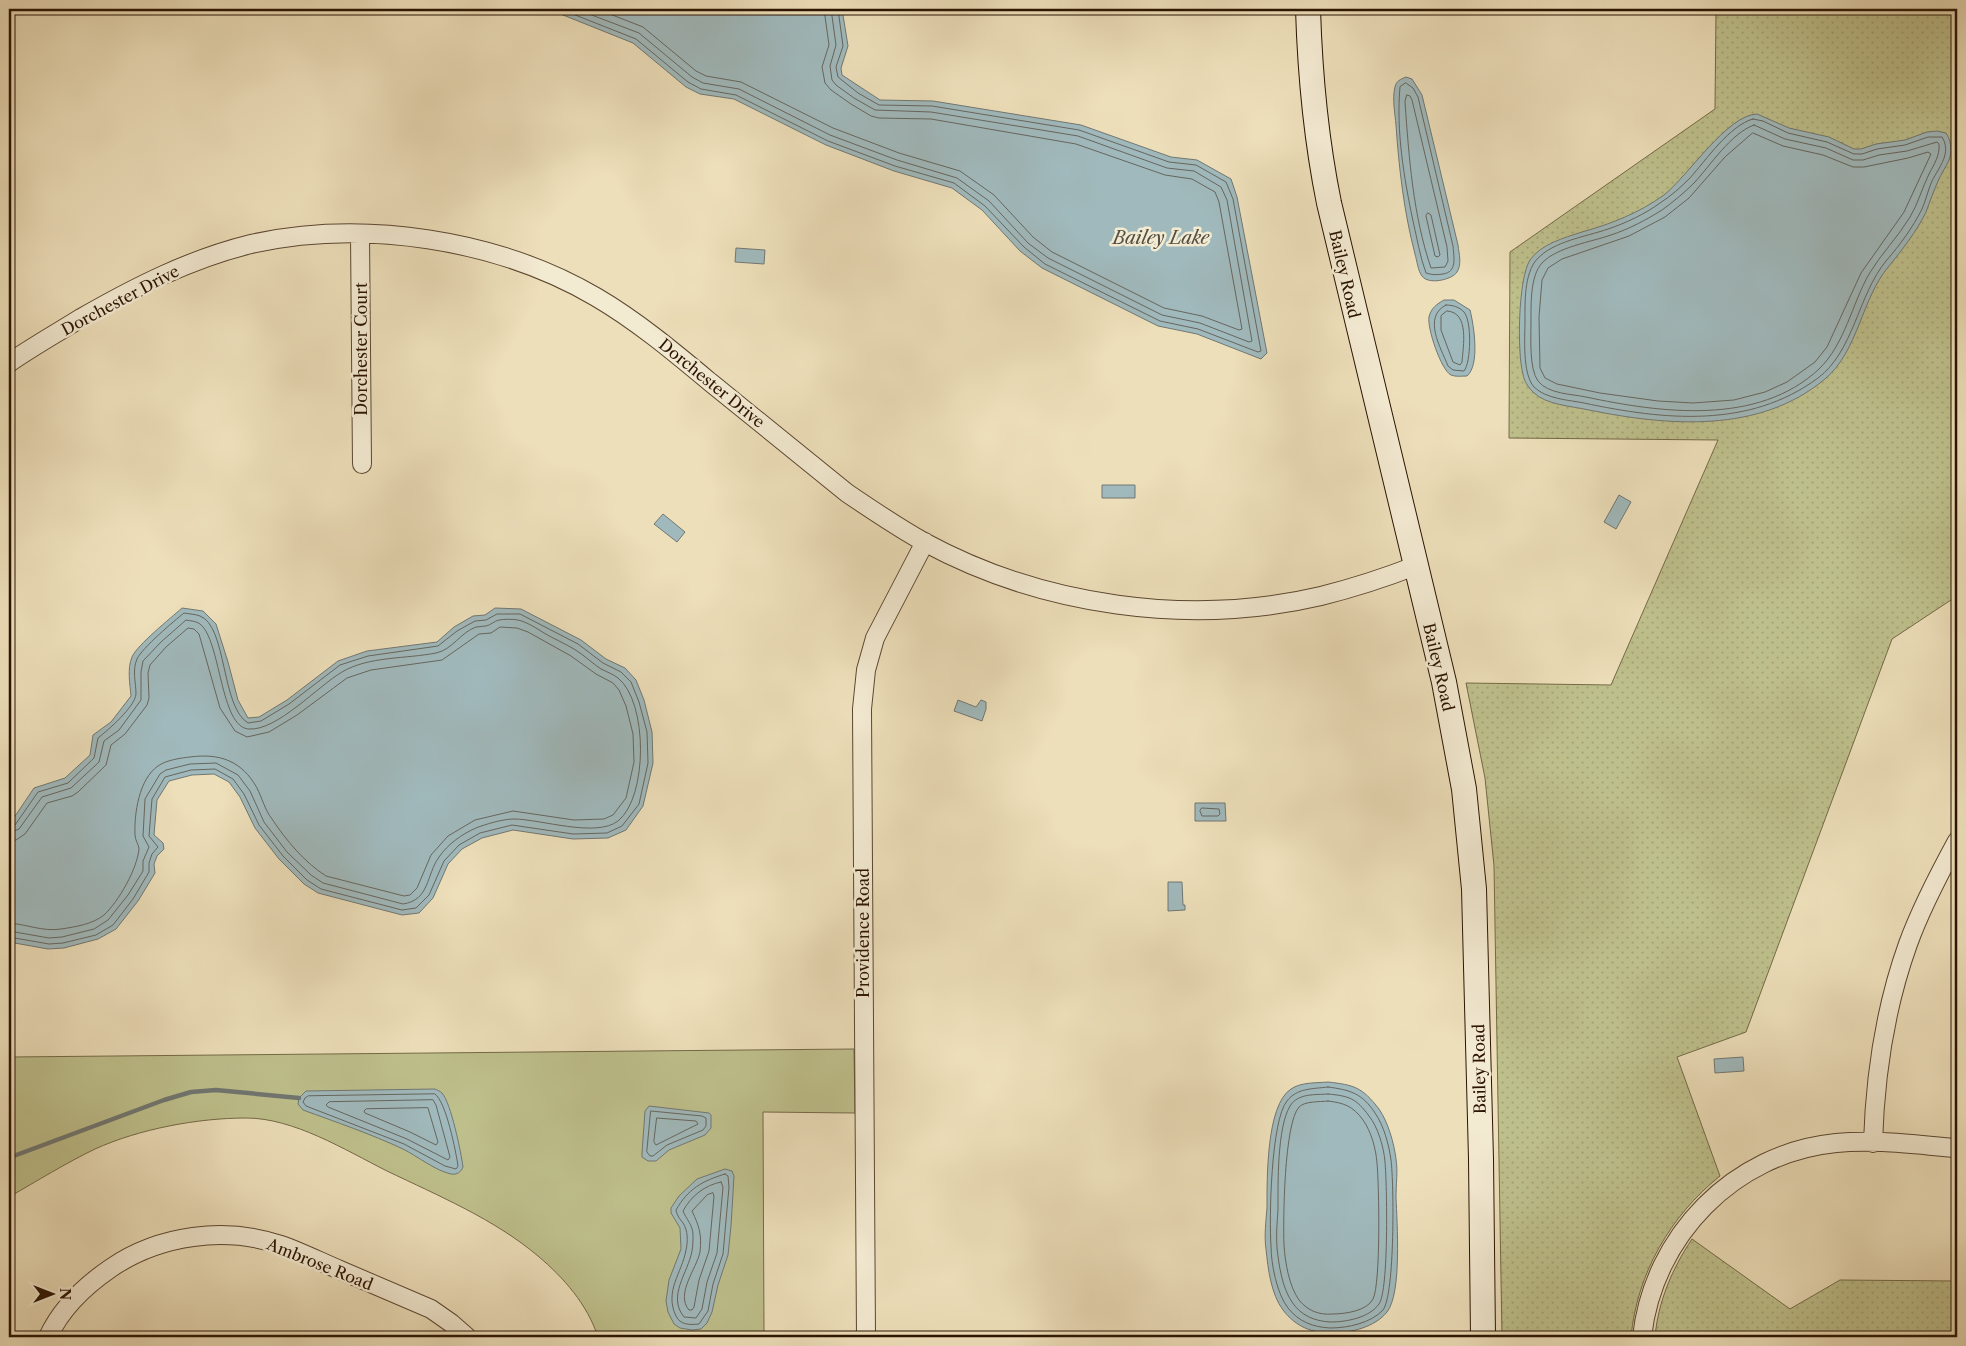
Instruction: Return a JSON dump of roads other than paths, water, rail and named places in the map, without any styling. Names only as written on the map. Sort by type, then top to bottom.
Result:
[{"type":"main road","name":"Bailey Road","points":[[1308,9],[1312,95],[1337,243],[1453,728],[1465,797],[1471,852],[1480,1130],[1483,1337]]},
{"type":"street","name":"Dorchester Drive","points":[[9,364],[37,344],[153,279],[194,262],[250,245],[284,238],[320,234],[413,237],[448,242],[508,258],[580,288],[629,318],[662,342],[847,493],[924,542],[991,572],[1040,589],[1120,605],[1218,610],[1281,603],[1320,596],[1363,585],[1415,566]]},
{"type":"street","name":"Dorchester Court","points":[[360,235],[362,464]]},
{"type":"street","name":"Providence Road","points":[[866,1337],[862,702],[866,670],[875,638],[924,542]]},
{"type":"street","points":[[1873,1143],[1877,1078],[1885,1029],[1896,981],[1915,925],[1957,841]]},
{"type":"street","points":[[1642,1337],[1644,1318],[1655,1282],[1668,1256],[1689,1222],[1724,1187],[1762,1164],[1796,1150],[1836,1143],[1873,1143],[1957,1148]]},
{"type":"street","name":"Ambrose Road","points":[[48,1337],[64,1312],[81,1292],[120,1262],[142,1250],[163,1243],[206,1236],[227,1236],[247,1237],[290,1249],[431,1309],[451,1323],[466,1337]]},
{"type":"water","name":"Bailey Lake","points":[[548,9],[842,9],[848,46],[841,68],[842,75],[880,100],[933,101],[1081,125],[1171,157],[1197,160],[1231,179],[1237,197],[1267,353],[1261,359],[1197,334],[1158,326],[1042,268],[1020,251],[982,210],[952,188],[894,171],[826,145],[734,99],[700,94],[686,87],[633,43]]},
{"type":"water","points":[[1406,77],[1412,79],[1422,95],[1458,245],[1460,262],[1457,272],[1445,279],[1434,281],[1425,279],[1421,274],[1405,206],[1394,96],[1396,83]]},
{"type":"water","points":[[1757,114],[1789,128],[1829,137],[1854,149],[1905,140],[1927,132],[1937,131],[1946,133],[1949,140],[1951,152],[1949,159],[1926,212],[1909,240],[1880,279],[1853,339],[1836,367],[1825,379],[1799,397],[1771,409],[1742,417],[1712,421],[1681,422],[1619,416],[1559,404],[1538,396],[1529,388],[1524,379],[1519,334],[1523,283],[1530,260],[1540,250],[1553,242],[1614,222],[1635,213],[1664,195],[1733,124],[1745,117]]},
{"type":"water","points":[[736,248],[765,250],[764,264],[735,262]]},
{"type":"water","points":[[1444,300],[1454,300],[1470,310],[1475,355],[1471,371],[1467,376],[1453,376],[1447,372],[1432,339],[1429,317],[1431,311]]},
{"type":"water","points":[[1102,485],[1135,485],[1135,498],[1102,498]]},
{"type":"water","points":[[1619,495],[1631,502],[1616,529],[1604,522]]},
{"type":"water","points":[[663,514],[685,532],[677,542],[654,524]]},
{"type":"water","points":[[182,608],[203,611],[216,624],[238,700],[248,718],[259,717],[287,700],[338,661],[367,651],[437,642],[454,627],[473,616],[485,615],[495,608],[521,609],[581,640],[606,659],[625,668],[636,680],[644,700],[652,732],[653,763],[643,806],[626,830],[608,838],[573,839],[513,830],[482,838],[462,849],[448,864],[433,898],[419,913],[402,915],[318,893],[304,884],[279,859],[255,828],[240,797],[229,782],[214,774],[192,775],[169,781],[157,800],[154,835],[163,843],[164,849],[157,856],[154,864],[155,873],[138,901],[116,929],[98,939],[64,948],[48,949],[9,942],[9,825],[34,788],[65,778],[90,755],[93,735],[111,722],[131,696],[129,676],[132,657],[135,652]]},
{"type":"water","points":[[958,700],[976,707],[981,700],[986,702],[982,721],[954,711]]},
{"type":"water","points":[[1195,803],[1225,803],[1226,821],[1195,821]]},
{"type":"water","points":[[1168,882],[1182,882],[1185,910],[1168,911]]},
{"type":"water","points":[[1743,1057],[1744,1071],[1715,1073],[1714,1059]]},
{"type":"water","points":[[1328,1082],[1357,1088],[1368,1096],[1379,1109],[1390,1133],[1397,1168],[1398,1257],[1392,1303],[1387,1312],[1376,1322],[1347,1332],[1332,1333],[1318,1332],[1305,1328],[1293,1321],[1283,1310],[1271,1281],[1265,1239],[1268,1162],[1272,1126],[1277,1110],[1283,1098],[1291,1089],[1309,1083]]},
{"type":"water","points":[[435,1089],[442,1093],[445,1098],[458,1140],[463,1167],[460,1172],[455,1174],[439,1170],[403,1149],[379,1138],[303,1110],[298,1104],[299,1098],[306,1091]]},
{"type":"water","points":[[649,1106],[709,1113],[711,1115],[711,1128],[705,1135],[669,1150],[656,1161],[648,1161],[642,1157],[642,1153],[645,1111]]},
{"type":"water","points":[[725,1169],[732,1171],[734,1176],[731,1226],[728,1255],[718,1285],[712,1312],[707,1323],[701,1329],[680,1328],[674,1324],[668,1312],[666,1301],[669,1280],[681,1249],[680,1228],[671,1213],[671,1208],[679,1196],[697,1179]]},
{"type":"waterway","points":[[11,1157],[164,1100],[191,1092],[216,1090],[299,1098]]}]
